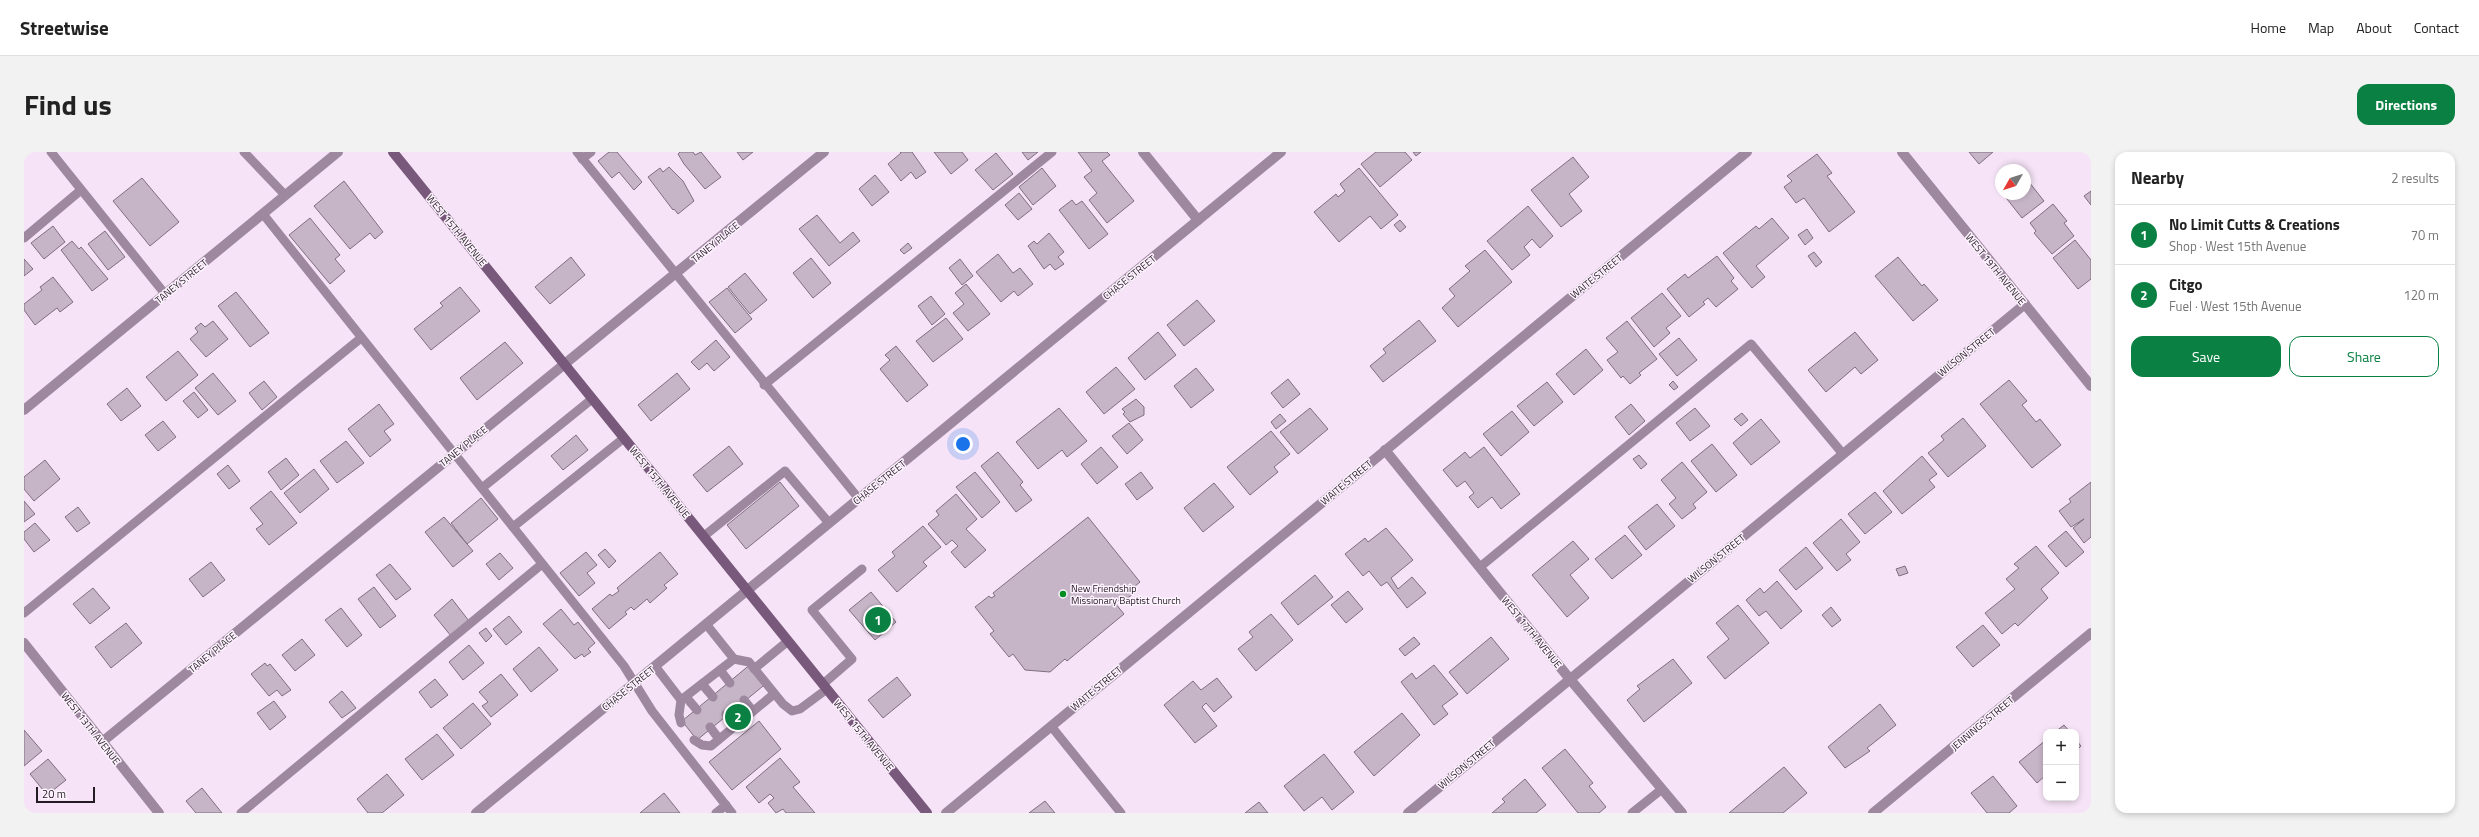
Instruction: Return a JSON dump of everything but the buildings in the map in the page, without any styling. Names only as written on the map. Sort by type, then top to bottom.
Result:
[{"type":"main road","name":"WEST 15TH AVENUE","points":[[393,152],[927,813]]},
{"type":"street","name":"TANEY STREET","points":[[24,410],[338,152]]},
{"type":"street","name":"TANEY PLACE","points":[[102,742],[824,152]]},
{"type":"street","points":[[1143,152],[1198,220]]},
{"type":"street","name":"CHASE STREET","points":[[476,813],[1281,152]]},
{"type":"street","name":"WAITE STREET","points":[[946,813],[1747,152]]},
{"type":"street","name":"WEST 19TH AVENUE","points":[[1902,152],[2091,386]]},
{"type":"street","name":"WILSON STREET","points":[[1408,813],[1569,678],[2025,304]]},
{"type":"street","name":"WEST 17TH AVENUE","points":[[1385,450],[1569,678],[1682,813]]},
{"type":"street","name":"JENNINGS STREET","points":[[1873,813],[2091,633]]},
{"type":"street","name":"WEST 13TH AVENUE","points":[[24,643],[159,813]]},
{"type":"lane","points":[[51,152],[165,294]]},
{"type":"lane","points":[[244,152],[285,195]]},
{"type":"lane","points":[[591,152],[579,156],[764,385],[859,499]]},
{"type":"lane","points":[[764,385],[1052,152]]},
{"type":"lane","points":[[24,238],[81,190]]},
{"type":"lane","points":[[263,214],[624,666],[652,711],[732,813]]},
{"type":"lane","points":[[24,613],[362,338]]},
{"type":"lane","points":[[1480,567],[1751,344],[1843,454]]},
{"type":"lane","points":[[482,488],[592,399]]},
{"type":"lane","points":[[513,527],[624,438]]},
{"type":"lane","points":[[704,536],[785,471],[829,523]]},
{"type":"lane","points":[[241,813],[542,564]]},
{"type":"lane","points":[[706,624],[734,659],[749,662],[774,694],[792,711],[800,710],[852,659],[812,610],[862,569]]},
{"type":"lane","points":[[754,669],[788,641]]},
{"type":"lane","points":[[681,723],[679,715],[684,698],[734,659]]},
{"type":"lane","points":[[655,666],[697,710]]},
{"type":"lane","points":[[720,670],[730,683]]},
{"type":"lane","points":[[702,684],[712,697]]},
{"type":"lane","points":[[694,740],[702,745],[711,746],[774,694]]},
{"type":"lane","points":[[744,700],[753,711]]},
{"type":"lane","points":[[726,714],[735,726]]},
{"type":"lane","points":[[1051,726],[1121,813]]},
{"type":"lane","points":[[710,727],[719,739]]},
{"type":"lane","points":[[1632,813],[1662,789]]},
{"type":"lane","points":[[716,813],[726,805]]},
{"type":"place","name":"New Friendship Missionary Baptist Church","points":[[1063,594]]},
{"type":"place","name":"No Limit Cutts & Creations","points":[[878,620]]},
{"type":"place","name":"Citgo","points":[[738,717]]}]
